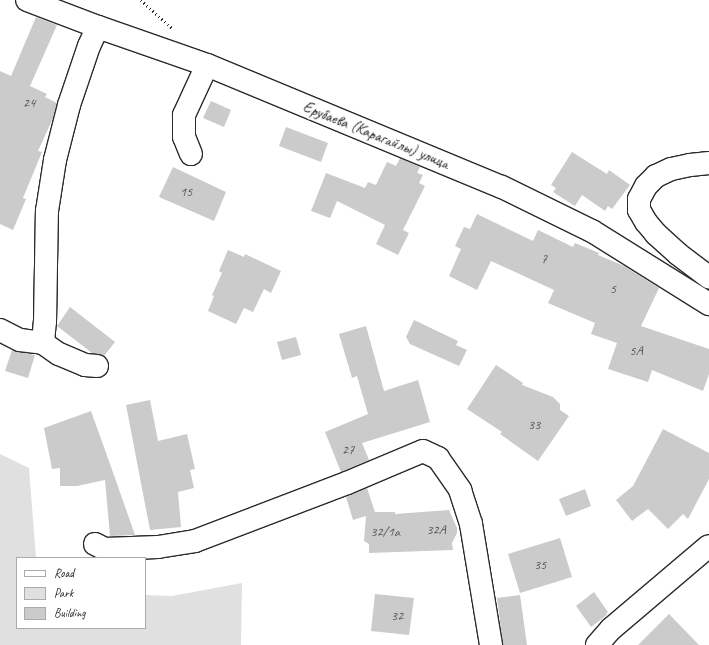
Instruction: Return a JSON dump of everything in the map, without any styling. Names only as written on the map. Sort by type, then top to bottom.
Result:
[{"type":"street","name":"Ерубаева (Карагайлы) улица","points":[[27,0],[98,27],[207,65],[502,187],[592,231],[709,304]]},
{"type":"street","points":[[43,343],[46,322],[47,211],[54,167],[69,105],[89,46],[98,27]]},
{"type":"street","points":[[191,154],[184,137],[184,115],[207,65]]},
{"type":"street","points":[[709,164],[690,165],[671,169],[656,176],[646,186],[639,199],[640,210],[646,222],[656,234],[678,254],[709,277]]},
{"type":"street","points":[[0,330],[20,340],[43,343],[59,354],[85,365],[97,366]]},
{"type":"street","points":[[95,544],[105,549],[158,547],[195,541],[339,486],[423,451],[438,458],[460,490],[471,524],[491,645]]},
{"type":"street","points":[[598,645],[611,630],[709,546]]},
{"type":"green space","points":[[0,454],[29,468],[36,557],[16,557],[16,629],[146,629],[146,595],[172,596],[242,583],[241,645],[0,645]]},
{"type":"building","points":[[36,17],[57,25],[30,86],[47,94],[45,97],[57,103],[53,118],[38,151],[42,152],[23,198],[26,199],[13,230],[0,224],[0,71],[11,76]]},
{"type":"building","points":[[211,101],[231,110],[224,127],[203,118]]},
{"type":"building","points":[[286,127],[328,143],[321,162],[279,146]]},
{"type":"building","points":[[572,152],[607,174],[609,170],[630,185],[612,209],[608,206],[605,211],[582,195],[575,206],[553,192],[556,188],[551,185]]},
{"type":"building","points":[[400,158],[420,167],[417,173],[423,175],[419,183],[425,186],[403,230],[409,233],[398,255],[376,244],[385,225],[337,201],[330,218],[311,211],[326,173],[365,188],[368,182],[376,185],[387,162],[396,166]]},
{"type":"building","points":[[173,167],[226,192],[214,221],[159,197]]},
{"type":"building","points":[[477,214],[533,241],[538,230],[573,247],[575,243],[624,266],[659,288],[641,326],[709,349],[709,374],[703,391],[652,370],[648,382],[608,369],[617,343],[591,334],[595,323],[548,303],[554,290],[491,261],[477,290],[449,276],[461,249],[455,246],[464,227],[470,229]]},
{"type":"building","points":[[228,250],[244,257],[245,254],[281,271],[271,293],[264,289],[253,312],[244,308],[236,324],[208,311],[214,296],[212,295],[222,273],[219,271]]},
{"type":"building","points":[[70,307],[115,342],[104,356],[92,353],[57,326]]},
{"type":"building","points":[[414,320],[458,341],[456,345],[467,350],[459,366],[410,344],[406,337]]},
{"type":"building","points":[[366,326],[384,391],[418,380],[430,422],[362,443],[369,460],[341,472],[325,432],[368,414],[357,376],[352,378],[339,334]]},
{"type":"building","points":[[296,337],[301,355],[282,360],[277,342]]},
{"type":"building","points":[[12,350],[35,355],[28,378],[5,371]]},
{"type":"building","points":[[496,365],[523,383],[522,385],[553,397],[560,404],[560,410],[569,416],[538,461],[500,434],[502,432],[467,409]]},
{"type":"building","points":[[150,400],[158,441],[187,434],[195,469],[190,470],[194,488],[178,492],[181,527],[150,530],[126,405]]},
{"type":"building","points":[[91,411],[135,535],[110,536],[105,480],[77,486],[60,486],[60,468],[52,469],[44,428]]},
{"type":"building","points":[[663,429],[709,453],[709,479],[688,519],[683,514],[668,529],[648,509],[632,521],[616,500],[633,486]]},
{"type":"building","points":[[367,488],[375,512],[395,512],[395,514],[449,510],[457,528],[457,533],[452,543],[453,550],[369,553],[369,544],[364,541],[366,516],[353,520],[346,497]]},
{"type":"building","points":[[585,489],[591,506],[566,516],[559,499]]},
{"type":"building","points":[[560,538],[572,577],[520,593],[508,554]]},
{"type":"building","points":[[594,592],[608,612],[606,614],[607,615],[591,627],[576,606]]},
{"type":"building","points":[[375,594],[414,598],[409,635],[371,631]]},
{"type":"building","points":[[520,595],[527,645],[503,645],[497,598]]},
{"type":"building","points":[[669,614],[699,645],[638,645]]}]
